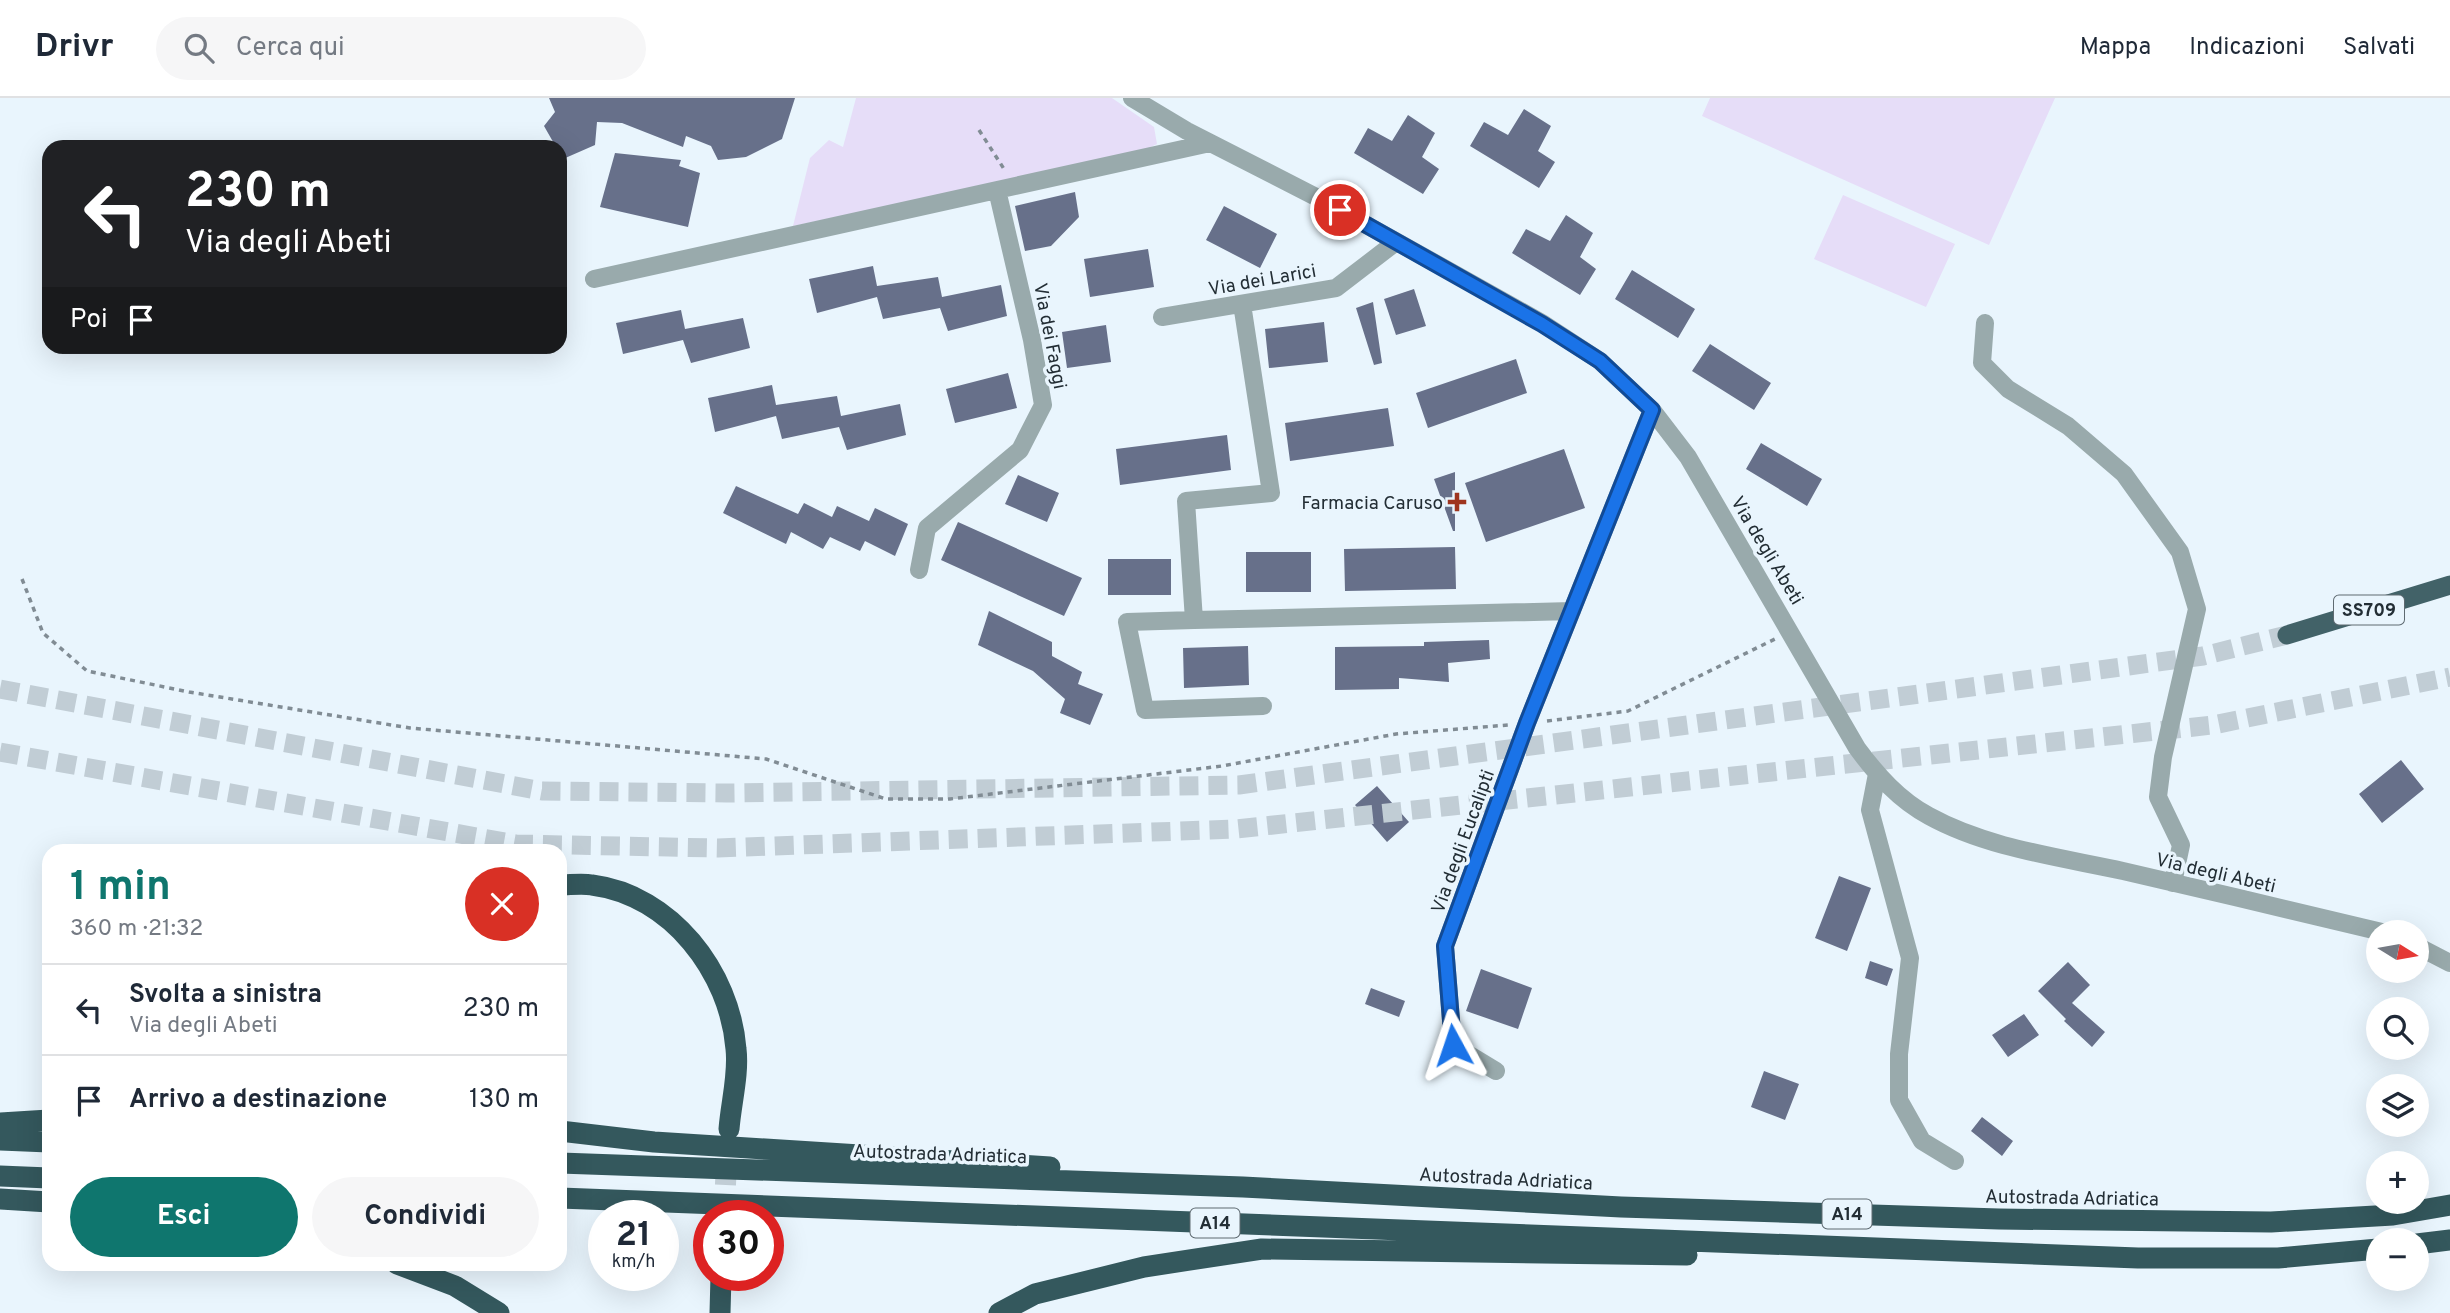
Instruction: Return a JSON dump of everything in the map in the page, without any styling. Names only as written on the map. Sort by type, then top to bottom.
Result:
[{"type":"highway","name":"SS709","points":[[2287,635],[2450,585]]},
{"type":"highway","points":[[567,885],[592,885],[626,893],[657,909],[704,957],[729,1015],[737,1050],[729,1129]]},
{"type":"highway","points":[[0,1123],[42,1120]]},
{"type":"highway","points":[[567,1132],[654,1142],[1002,1162],[1243,1186]]},
{"type":"highway","points":[[0,1140],[42,1142]]},
{"type":"highway","name":"Autostrada Adriatica","points":[[567,1163],[1243,1186],[1622,1207],[1999,1219],[2271,1222],[2393,1215],[2450,1205]]},
{"type":"highway","points":[[0,1176],[42,1178]]},
{"type":"highway","name":"A14","points":[[567,1198],[2138,1258],[2278,1258],[2366,1250]]},
{"type":"highway","points":[[0,1199],[42,1202]]},
{"type":"highway","points":[[2429,1243],[2450,1240]]},
{"type":"highway","points":[[999,1313],[1035,1294],[1144,1267],[1262,1249],[1660,1255],[1871,1249]]},
{"type":"highway","points":[[415,1271],[455,1286],[499,1313]]},
{"type":"highway","points":[[720,1313],[721,1291]]},
{"type":"street","name":"Via degli Abeti","points":[[1132,98],[1210,143],[1396,242],[1600,361],[1652,410],[1688,457],[1857,748],[1877,774],[1910,804],[1960,831],[2030,851],[2366,928]]},
{"type":"street","points":[[594,279],[1210,143]]},
{"type":"street","name":"Via dei Faggi","points":[[919,569],[927,527],[1020,450],[1043,405],[1006,188]]},
{"type":"street","name":"Via dei Larici","points":[[1162,317],[1336,288],[1396,242]]},
{"type":"street","points":[[1194,620],[1186,501],[1271,494],[1242,304]]},
{"type":"street","points":[[1985,323],[1982,363],[2008,389],[2068,426],[2124,474],[2180,552],[2197,608],[2163,757],[2158,797],[2181,845],[2173,883]]},
{"type":"street","name":"Via degli Eucalipti","points":[[1496,1071],[1453,1045],[1445,946],[1527,723],[1652,410]]},
{"type":"street","points":[[1263,706],[1145,710],[1127,622],[1572,611]]},
{"type":"street","points":[[1877,774],[1870,810],[1910,958],[1899,1054],[1899,1100],[1922,1141],[1955,1161]]},
{"type":"street","points":[[2429,952],[2450,963]]},
{"type":"path","points":[[979,130],[1006,188]]},
{"type":"path","points":[[22,579],[43,633],[87,671],[189,692],[410,728],[766,759],[886,799],[950,799],[1222,766],[1396,734],[1628,711],[1791,631]]},
{"type":"shaded area","points":[[856,98],[1112,98],[1154,127],[1157,144],[1132,156],[793,226],[810,158],[829,140],[843,147]]},
{"type":"shaded area","points":[[1710,98],[2055,98],[1989,245],[1702,116]]},
{"type":"shaded area","points":[[1843,195],[1955,244],[1926,307],[1814,259]]},
{"type":"building","points":[[549,98],[795,98],[782,139],[746,157],[718,160],[711,146],[686,136],[683,147],[622,123],[597,122],[595,145],[567,157],[567,140],[552,140],[544,126],[555,112]]},
{"type":"building","points":[[1524,109],[1551,126],[1538,151],[1555,162],[1539,188],[1470,146],[1484,122],[1508,135]]},
{"type":"building","points":[[1408,115],[1435,133],[1422,157],[1439,169],[1423,194],[1354,153],[1368,128],[1392,141]]},
{"type":"building","points":[[615,153],[681,160],[679,166],[700,173],[688,227],[600,207]]},
{"type":"building","points":[[1075,192],[1079,217],[1051,246],[1025,251],[1015,206]]},
{"type":"building","points":[[1224,206],[1277,234],[1260,268],[1206,240]]},
{"type":"building","points":[[1566,215],[1593,233],[1580,257],[1596,269],[1580,295],[1512,253],[1526,229],[1550,241]]},
{"type":"building","points":[[1148,249],[1154,287],[1090,297],[1084,259]]},
{"type":"building","points":[[873,266],[877,286],[938,277],[942,297],[1001,285],[1007,316],[948,331],[940,308],[883,319],[877,297],[817,313],[809,279]]},
{"type":"building","points":[[1632,270],[1695,309],[1678,338],[1615,299]]},
{"type":"building","points":[[1414,289],[1426,326],[1396,335],[1384,299]]},
{"type":"building","points":[[1373,302],[1382,363],[1374,365],[1356,308]]},
{"type":"building","points":[[681,310],[685,329],[743,318],[750,348],[691,363],[683,340],[623,354],[616,323]]},
{"type":"building","points":[[1324,322],[1328,362],[1269,368],[1265,329]]},
{"type":"building","points":[[1106,325],[1111,362],[1067,368],[1062,332]]},
{"type":"building","points":[[1710,344],[1771,383],[1754,410],[1692,371]]},
{"type":"building","points":[[1516,359],[1527,393],[1428,428],[1416,393]]},
{"type":"building","points":[[1008,373],[1017,408],[955,423],[946,389]]},
{"type":"building","points":[[772,385],[776,405],[837,396],[841,416],[900,404],[906,435],[847,450],[839,427],[782,439],[776,416],[715,432],[708,398]]},
{"type":"building","points":[[1388,408],[1394,446],[1290,461],[1285,423]]},
{"type":"building","points":[[1227,435],[1231,470],[1120,485],[1116,449]]},
{"type":"building","points":[[1761,443],[1822,479],[1807,506],[1746,469]]},
{"type":"building","points":[[1564,449],[1585,508],[1486,542],[1465,483]]},
{"type":"building","points":[[1455,472],[1455,531],[1453,531],[1434,479]]},
{"type":"building","points":[[1018,475],[1059,493],[1047,522],[1005,504]]},
{"type":"building","points":[[736,486],[798,514],[804,503],[832,517],[837,506],[869,521],[875,508],[908,524],[895,556],[865,541],[860,551],[830,537],[823,549],[791,532],[786,544],[723,513]]},
{"type":"building","points":[[958,522],[1082,578],[1064,616],[941,560]]},
{"type":"building","points":[[1455,547],[1456,589],[1345,591],[1344,549]]},
{"type":"building","points":[[1246,552],[1311,552],[1311,592],[1246,592]]},
{"type":"building","points":[[1108,559],[1171,559],[1171,595],[1108,595]]},
{"type":"building","points":[[989,611],[1052,642],[1052,656],[1082,672],[1078,684],[1103,694],[1090,725],[1060,713],[1065,699],[1033,671],[978,645]]},
{"type":"building","points":[[1489,640],[1490,659],[1448,663],[1449,682],[1399,678],[1399,689],[1335,690],[1335,647],[1424,646],[1424,642]]},
{"type":"building","points":[[1248,646],[1249,685],[1184,688],[1183,648]]},
{"type":"building","points":[[2401,760],[2424,789],[2382,823],[2359,794]]},
{"type":"building","points":[[1377,786],[1409,822],[1387,842],[1355,805]]},
{"type":"building","points":[[1839,876],[1871,888],[1847,951],[1815,938]]},
{"type":"building","points":[[1870,961],[1893,969],[1887,986],[1865,978]]},
{"type":"building","points":[[2068,962],[2090,985],[2072,1003],[2105,1032],[2092,1047],[2064,1021],[2066,1019],[2038,991]]},
{"type":"building","points":[[1481,969],[1532,988],[1518,1029],[1466,1011]]},
{"type":"building","points":[[1371,988],[1405,1001],[1399,1017],[1365,1004]]},
{"type":"building","points":[[2024,1014],[2039,1035],[2008,1057],[1992,1035]]},
{"type":"building","points":[[1764,1071],[1799,1084],[1785,1120],[1751,1107]]},
{"type":"building","points":[[1982,1117],[2013,1141],[2002,1156],[1971,1131]]},
{"type":"tunnel","points":[[0,689],[542,791],[727,793],[1239,785],[2203,656],[2287,635]]},
{"type":"tunnel","points":[[567,845],[718,848],[1236,829],[2213,725],[2450,677]]},
{"type":"tunnel","points":[[0,752],[516,844]]},
{"type":"tunnel","points":[[725,1200],[727,1152]]},
{"type":"place","name":"Farmacia Caruso","points":[[1457,502]]},
{"type":"route","points":[[1340,210],[1542,324],[1600,361],[1652,410],[1527,723],[1445,946],[1453,1045]]}]
